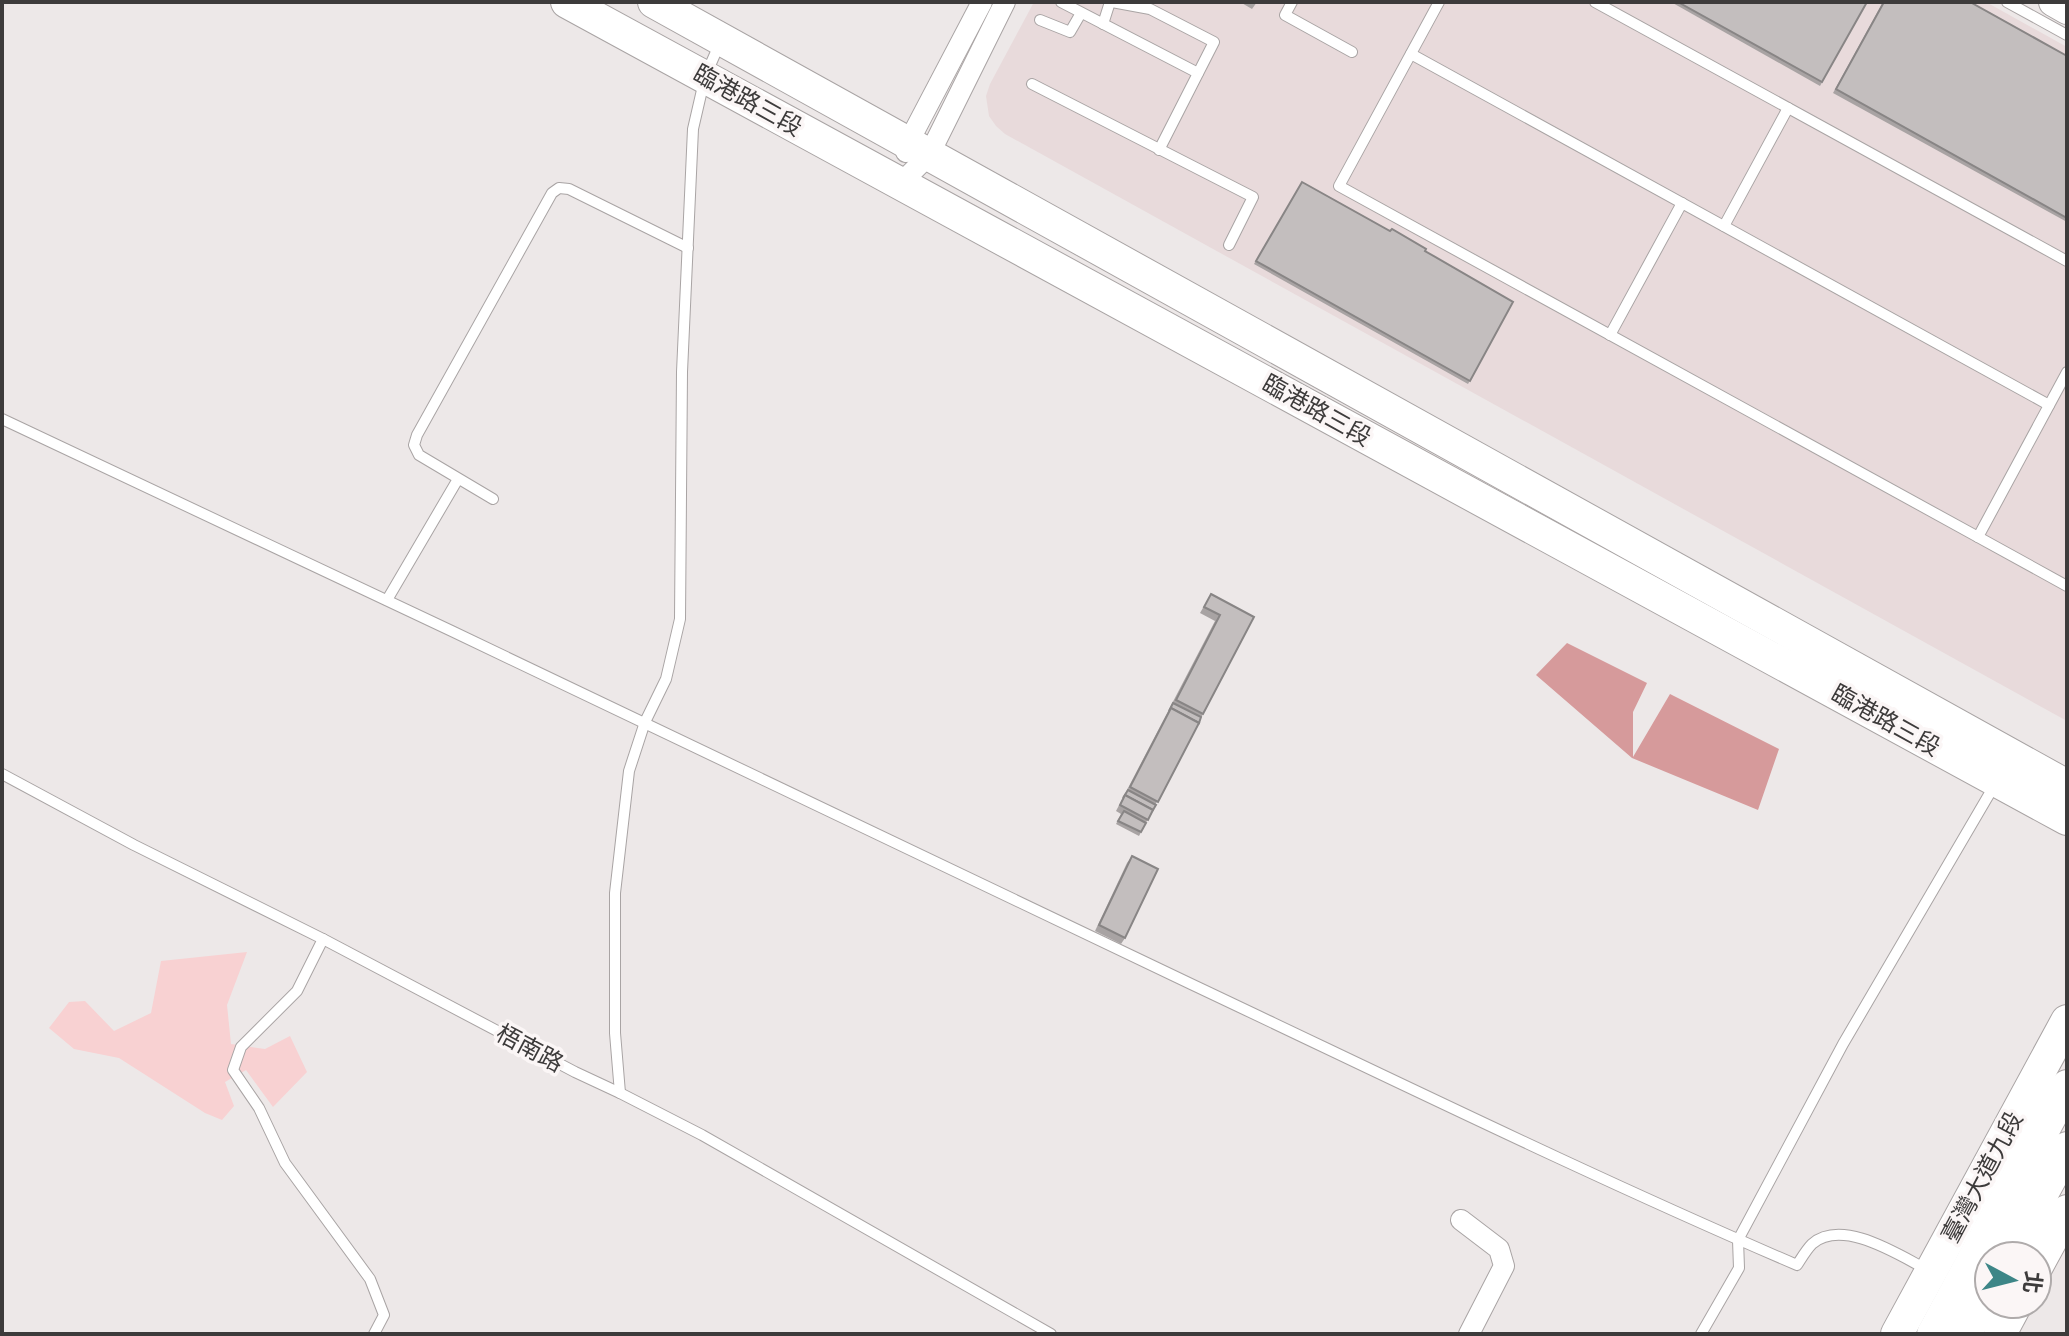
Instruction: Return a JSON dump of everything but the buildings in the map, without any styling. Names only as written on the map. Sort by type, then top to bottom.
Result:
[{"type":"main road","name":"臨港路三段","points":[[567,2],[2067,819]]},
{"type":"main road","name":"臨港路三段","points":[[654,2],[2067,786]]},
{"type":"main road","name":"臺灣大道九段","points":[[1933,1334],[2067,1021]]},
{"type":"main road","name":"臺灣大道九段","points":[[1897,1334],[1953,1282],[2067,1086]]},
{"type":"main road","points":[[2017,1240],[2067,1148]]},
{"type":"main road","points":[[2051,1240],[2067,1211]]},
{"type":"main road","name":"臺灣大道九段","points":[[1953,1282],[1965,1334]]},
{"type":"street","points":[[901,183],[982,2]]},
{"type":"street","points":[[918,149],[1005,2]]},
{"type":"street","points":[[2053,2],[2067,10]]},
{"type":"street","points":[[1461,1220],[1499,1249],[1504,1266],[1469,1334]]},
{"type":"lane","points":[[1061,2],[1198,73]]},
{"type":"lane","points":[[1103,24],[1111,2],[1150,9],[1214,42],[1159,150]]},
{"type":"lane","points":[[1292,2],[1285,15],[1352,52]]},
{"type":"lane","points":[[1439,2],[1339,186],[2067,586]]},
{"type":"lane","points":[[1595,2],[2067,261]]},
{"type":"lane","points":[[2007,2],[2067,35]]},
{"type":"lane","points":[[1040,20],[1070,32],[1081,13]]},
{"type":"lane","points":[[620,1093],[615,1033],[615,893],[629,771],[645,722],[666,679],[680,619],[682,372],[693,129],[705,77],[721,39]]},
{"type":"lane","points":[[1411,54],[2049,405]]},
{"type":"lane","points":[[1032,84],[1253,197],[1229,245]]},
{"type":"lane","points":[[1724,226],[1788,108]]},
{"type":"lane","points":[[493,499],[419,455],[414,445],[552,193],[559,188],[569,189],[688,248]]},
{"type":"lane","points":[[1610,335],[1682,203]]},
{"type":"lane","points":[[1978,537],[2067,372]]},
{"type":"lane","points":[[2,419],[645,722],[1068,926],[1738,1240],[1797,1265],[1813,1243],[1835,1234],[1873,1242],[1953,1282]]},
{"type":"lane","points":[[387,600],[458,479]]},
{"type":"lane","name":"梧南路","points":[[2,774],[134,845],[702,1135],[1051,1334]]},
{"type":"lane","points":[[1701,1334],[1739,1268],[1738,1240],[1843,1044],[1997,781]]},
{"type":"lane","points":[[323,939],[297,991],[241,1047],[233,1070],[259,1108],[285,1163],[370,1279],[384,1315],[374,1334]]},
{"type":"shaded area","points":[[1034,2],[1986,2],[2067,47],[2067,721],[1005,134],[989,116],[986,96]]},
{"type":"shaded area","points":[[1567,643],[1647,683],[1633,712],[1633,757],[1670,694],[1779,749],[1758,810],[1632,758],[1536,675]]},
{"type":"shaded area","points":[[247,952],[227,1005],[231,1044],[265,1049],[290,1036],[307,1072],[273,1107],[246,1070],[225,1082],[234,1106],[222,1120],[205,1113],[119,1058],[74,1049],[49,1028],[69,1002],[85,1001],[114,1031],[151,1013],[161,961]]}]
